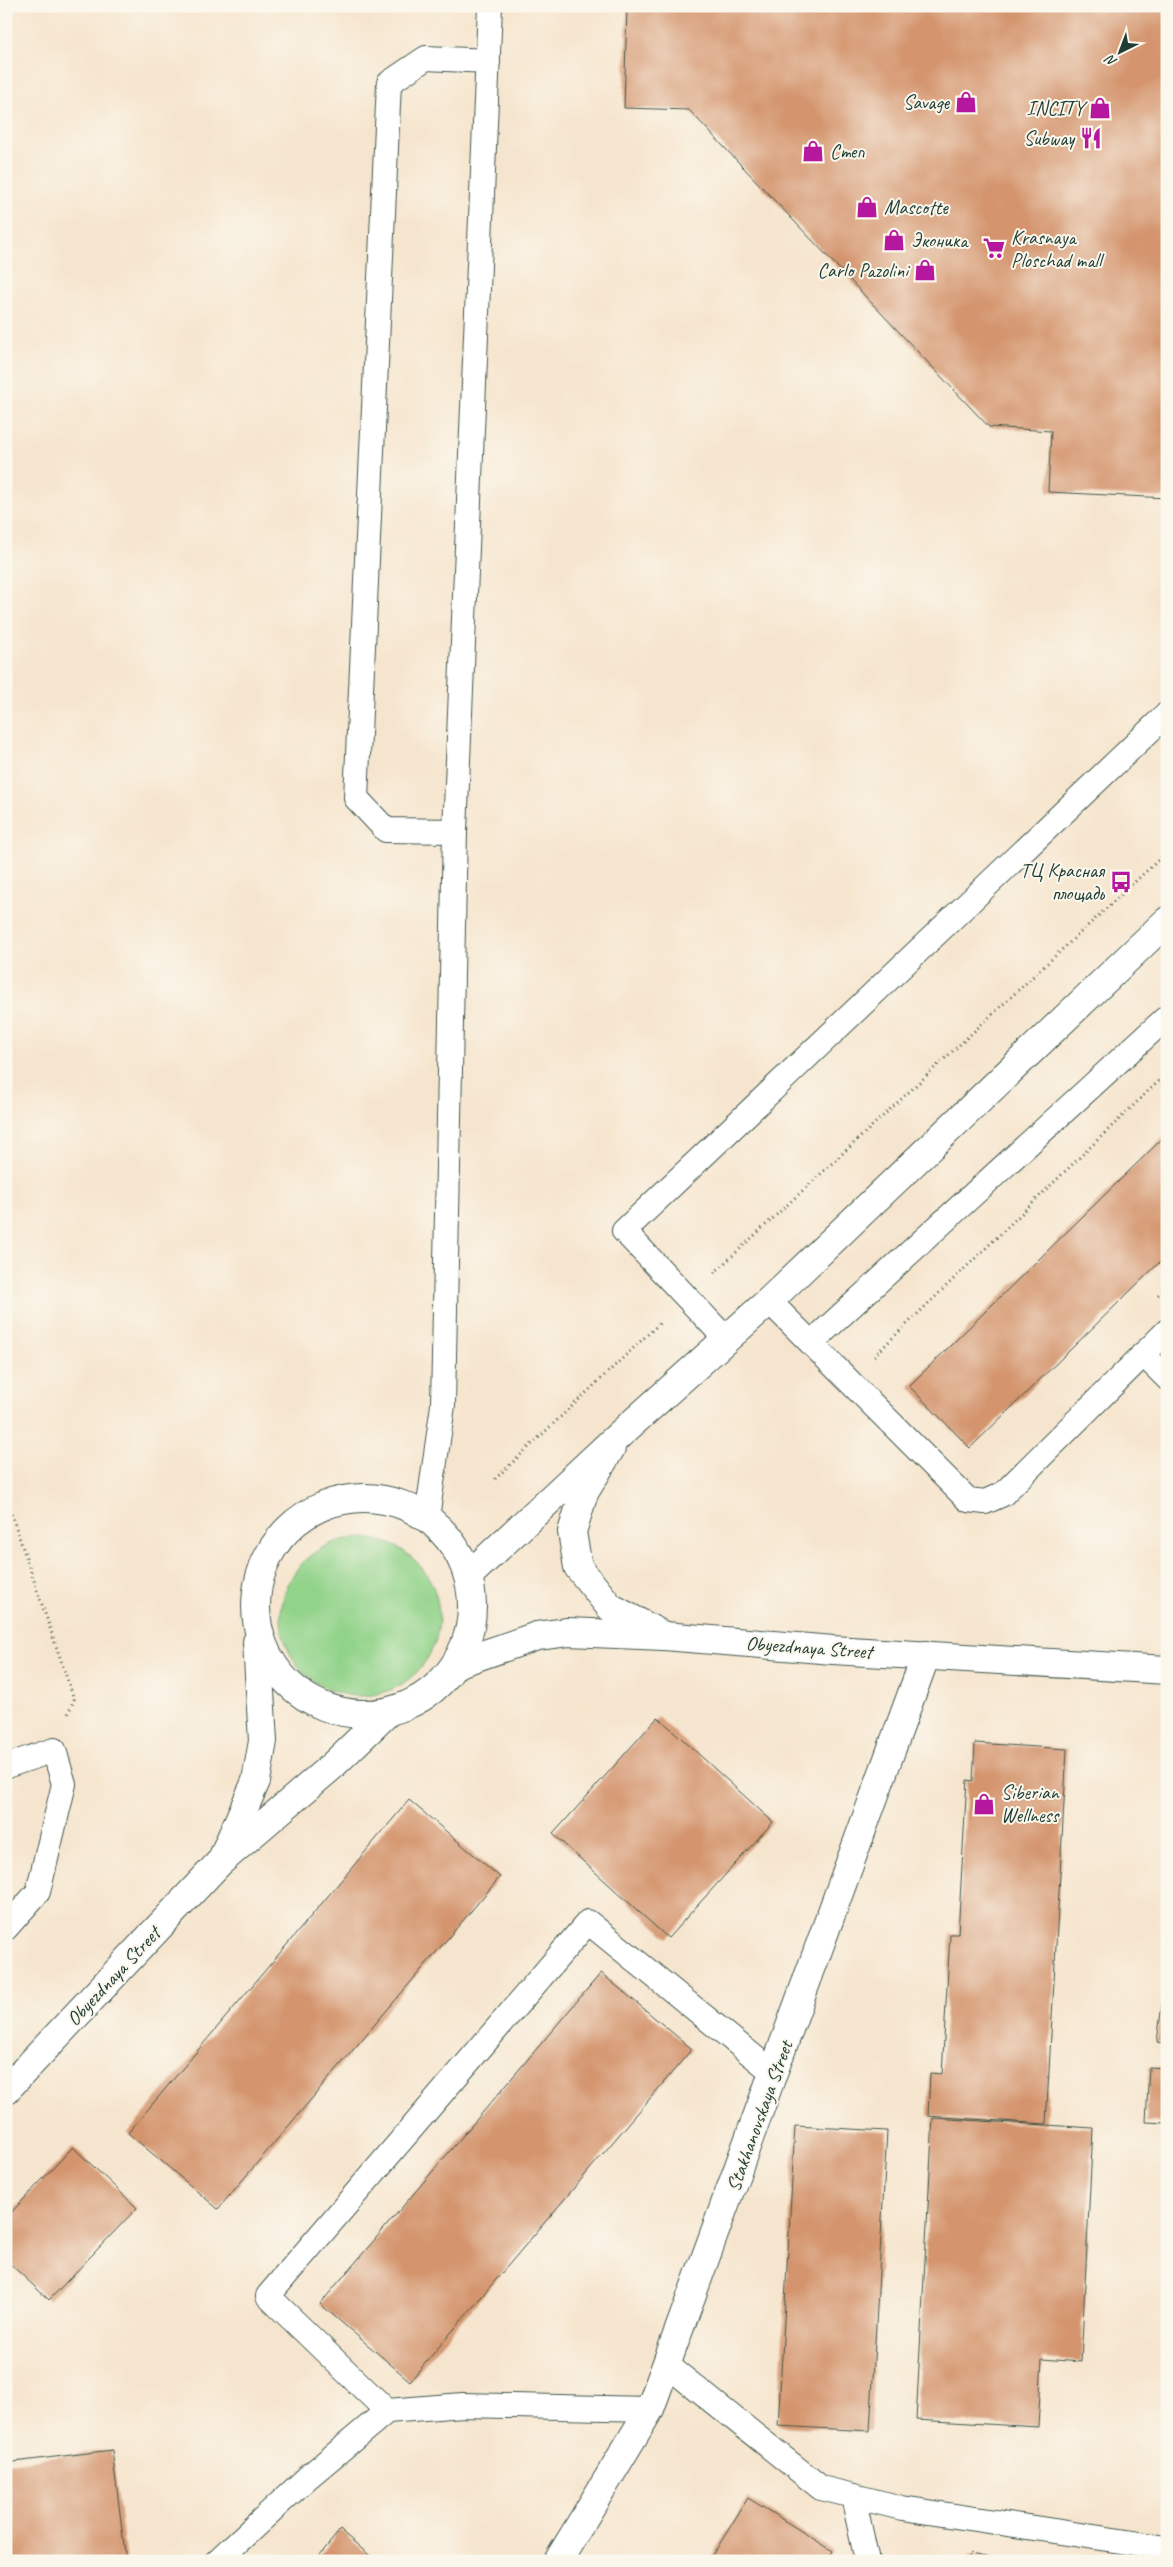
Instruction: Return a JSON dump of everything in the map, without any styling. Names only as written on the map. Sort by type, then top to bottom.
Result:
[{"type":"main road","points":[[468,1576],[618,1436],[769,1301],[1167,921]]},
{"type":"main road","points":[[618,1436],[584,1493],[572,1532],[578,1567],[610,1608],[664,1636]]},
{"type":"main road","points":[[220,1862],[256,1781],[263,1741],[257,1626],[256,1594],[263,1564],[280,1537],[303,1516],[332,1502],[363,1498],[394,1502],[427,1518],[452,1544],[468,1576],[472,1606],[468,1636],[456,1664],[438,1686],[415,1702],[388,1712],[354,1715],[320,1706],[290,1687],[268,1659],[257,1626]]},
{"type":"main road","name":"Obyezdnaya Street","points":[[456,1664],[538,1636],[568,1632],[664,1636],[833,1650],[1167,1670]]},
{"type":"main road","name":"Stakhanovskaya Street","points":[[558,2561],[650,2409],[926,1655]]},
{"type":"main road","points":[[220,1862],[332,1766],[388,1712]]},
{"type":"main road","name":"Obyezdnaya Street","points":[[6,2090],[220,1862]]},
{"type":"lane","points":[[427,1518],[443,1405],[455,831],[490,6]]},
{"type":"lane","points":[[455,831],[386,830],[356,798],[389,83],[426,58],[488,61]]},
{"type":"lane","points":[[726,1339],[624,1232],[1167,714]]},
{"type":"lane","points":[[811,1343],[1167,1017]]},
{"type":"lane","points":[[769,1301],[968,1500],[986,1502],[1002,1494],[1167,1331]]},
{"type":"lane","points":[[1143,1354],[1167,1378]]},
{"type":"lane","points":[[6,1766],[54,1750],[64,1784],[38,1892],[6,1928]]},
{"type":"lane","points":[[387,2411],[268,2296],[588,1922],[774,2074]]},
{"type":"lane","points":[[666,2365],[821,2488],[902,2508],[1167,2548]]},
{"type":"lane","points":[[217,2561],[307,2478],[387,2411],[463,2405],[650,2409]]},
{"type":"lane","points":[[853,2496],[867,2561]]},
{"type":"path","points":[[495,1479],[1167,852]]},
{"type":"path","points":[[872,1358],[1167,1073]]},
{"type":"path","points":[[1153,1300],[1167,1287]]},
{"type":"path","points":[[6,1506],[10,1510],[74,1699],[54,1750]]},
{"type":"green space","points":[[360,1538],[390,1544],[404,1551],[416,1561],[426,1573],[433,1587],[439,1617],[433,1647],[426,1661],[416,1673],[404,1683],[390,1690],[360,1696],[330,1690],[316,1683],[304,1673],[294,1661],[287,1647],[281,1617],[287,1587],[294,1573],[304,1561],[316,1551],[330,1544]]},
{"type":"building","name":"Krasnaya Ploschad mall","points":[[627,6],[1167,6],[1167,498],[1048,492],[1051,431],[989,427],[689,110],[624,108]]},
{"type":"building","points":[[1167,1134],[1167,1255],[970,1448],[909,1386]]},
{"type":"building","points":[[658,1717],[773,1822],[668,1938],[553,1834]]},
{"type":"building","points":[[975,1743],[1067,1749],[1046,2124],[928,2116],[930,2073],[942,2074],[950,1934],[958,1934],[967,1780],[973,1781]]},
{"type":"building","points":[[409,1800],[500,1877],[218,2209],[128,2133]]},
{"type":"building","points":[[601,1973],[692,2049],[410,2381],[320,2304]]},
{"type":"building","points":[[1163,1997],[1167,1997],[1167,2044],[1157,2042]]},
{"type":"building","points":[[1149,2067],[1167,2068],[1167,2123],[1146,2122]]},
{"type":"building","points":[[933,2118],[1093,2128],[1081,2362],[1042,2359],[1038,2427],[916,2420]]},
{"type":"building","points":[[795,2126],[887,2131],[870,2431],[778,2426]]},
{"type":"building","points":[[73,2147],[137,2208],[49,2300],[6,2260],[6,2218]]},
{"type":"building","points":[[112,2450],[126,2561],[9,2561],[6,2534],[6,2463]]},
{"type":"building","points":[[748,2498],[833,2551],[827,2561],[709,2561]]},
{"type":"building","points":[[340,2530],[376,2561],[315,2561]]},
{"type":"building","points":[[970,2554],[1001,2560],[1001,2561],[969,2561]]},
{"type":"place","name":"Savage","points":[[966,102]]},
{"type":"place","name":"INCITY","points":[[1100,108]]},
{"type":"place","name":"Subway","points":[[1091,138]]},
{"type":"place","name":"Степ","points":[[813,151]]},
{"type":"place","name":"Mascotte","points":[[867,207]]},
{"type":"place","name":"Эконика","points":[[894,240]]},
{"type":"place","name":"Krasnaya Ploschad mall","points":[[994,248]]},
{"type":"place","name":"Carlo Pazolini","points":[[925,270]]},
{"type":"place","name":"ТЦ Красная площадь","points":[[1121,882]]},
{"type":"place","name":"Siberian Wellness","points":[[984,1804]]}]
